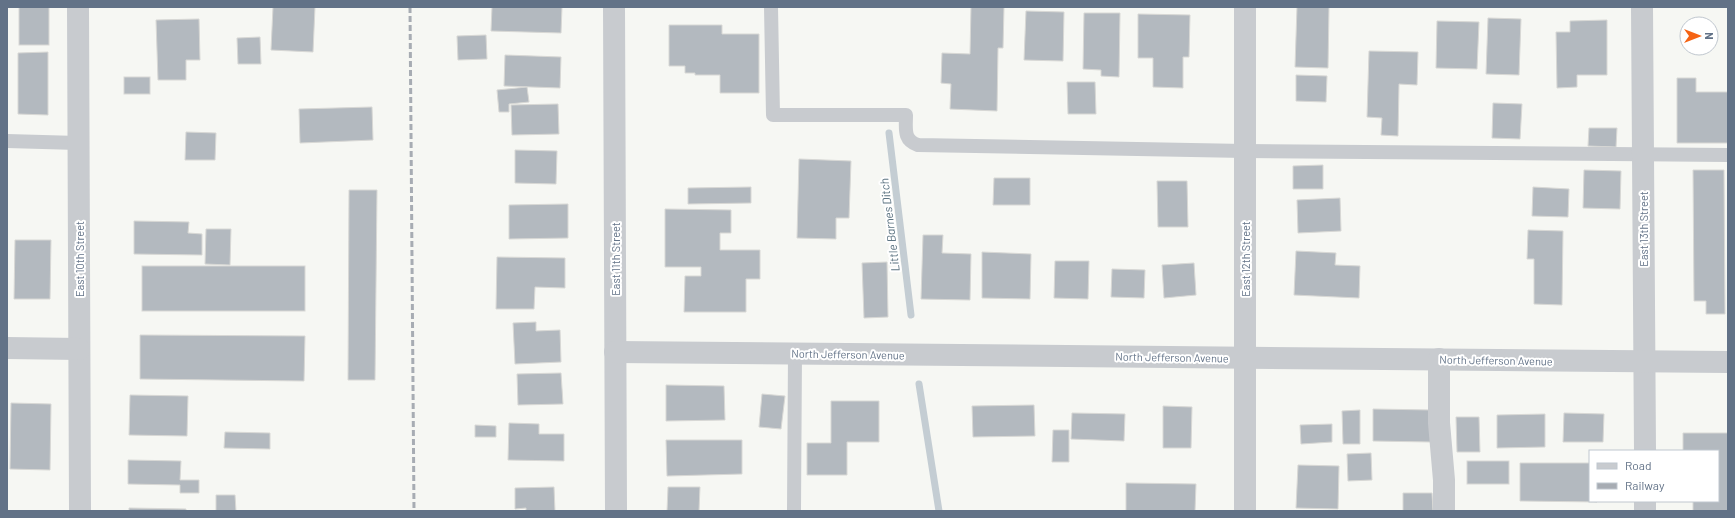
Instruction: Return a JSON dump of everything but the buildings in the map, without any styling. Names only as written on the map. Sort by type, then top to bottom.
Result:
[{"type":"street","name":"East 10th Street","points":[[78,7],[80,511]]},
{"type":"street","name":"East 11th Street","points":[[614,7],[616,511]]},
{"type":"street","name":"East 12th Street","points":[[1245,7],[1245,511]]},
{"type":"street","name":"East 13th Street","points":[[1642,7],[1645,450]]},
{"type":"street","points":[[7,348],[79,349]]},
{"type":"street","name":"North Jefferson Avenue","points":[[615,352],[1728,362]]},
{"type":"street","points":[[1439,359],[1439,423],[1444,480],[1444,511]]},
{"type":"lane","points":[[771,7],[773,115],[906,115],[906,136],[909,140],[918,145],[1245,151],[1728,155]]},
{"type":"lane","points":[[7,141],[78,143]]},
{"type":"lane","points":[[794,511],[795,353]]},
{"type":"waterway","name":"Little Barnes Ditch","points":[[889,133],[911,315]]},
{"type":"waterway","name":"Little Barnes Ditch","points":[[919,384],[939,511]]},
{"type":"railway","points":[[410,7],[414,511]]}]
